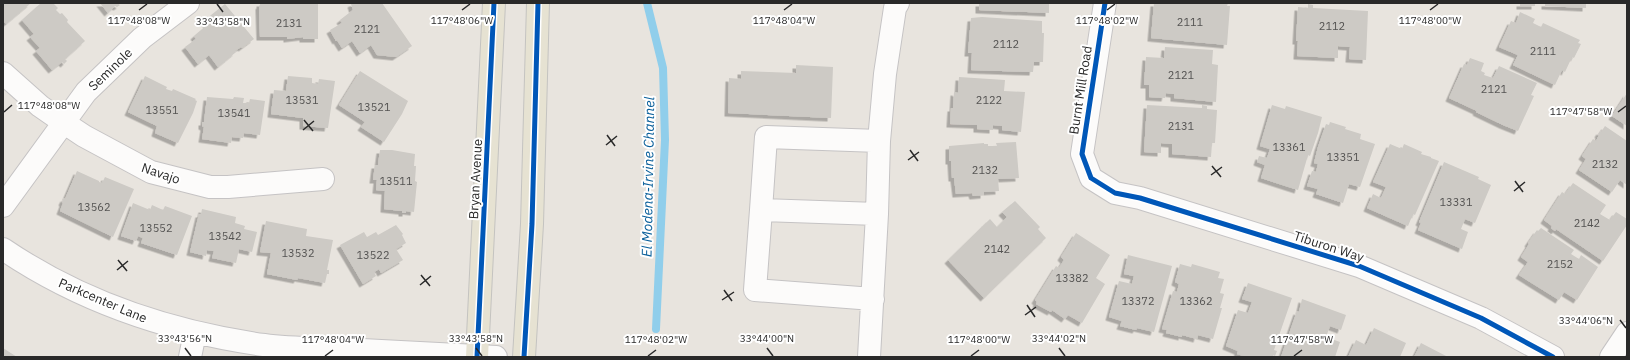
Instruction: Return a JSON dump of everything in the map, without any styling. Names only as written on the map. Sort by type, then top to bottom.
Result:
[{"type":"main road","name":"Bryan Avenue","points":[[484,357],[494,3]]},
{"type":"main road","points":[[524,357],[532,224],[538,3]]},
{"type":"street","name":"Seminole","points":[[3,206],[86,92],[112,65],[142,38],[188,3]]},
{"type":"street","points":[[869,357],[877,214],[879,141],[885,74],[895,8],[898,3]]},
{"type":"street","name":"Burnt Mill Road","points":[[1091,178],[1082,154],[1105,3]]},
{"type":"street","name":"Navajo","points":[[3,73],[40,106],[63,122],[84,136],[151,172],[210,187],[228,187],[323,179]]},
{"type":"street","points":[[873,299],[755,290],[766,137],[879,141]]},
{"type":"street","name":"Tiburon Way","points":[[1091,178],[1115,193],[1140,198],[1359,266],[1481,318],[1553,357]]},
{"type":"street","points":[[761,210],[877,214]]},
{"type":"street","name":"Parkcenter Lane","points":[[3,249],[56,280],[94,299],[140,317],[195,333],[266,346],[484,357]]},
{"type":"street","points":[[190,357],[195,333]]},
{"type":"street","points":[[1611,357],[1627,333]]},
{"type":"building","points":[[3,3],[31,3],[6,24],[5,22],[3,24]]},
{"type":"building","points":[[41,3],[53,3],[58,8],[56,10],[60,14],[62,13],[68,20],[67,22],[85,41],[65,59],[67,61],[64,64],[62,62],[52,70],[36,51],[40,48],[30,37],[34,34],[22,20]]},
{"type":"building","points":[[100,3],[117,3],[120,5],[117,7],[115,6],[108,13]]},
{"type":"building","points":[[260,3],[318,4],[318,39],[303,39],[303,37],[287,39],[287,37],[260,37]]},
{"type":"building","points":[[382,3],[412,46],[396,57],[377,55],[371,45],[360,53],[352,41],[342,48],[330,30],[342,23],[340,20],[353,10],[351,4]]},
{"type":"building","points":[[979,3],[1049,3],[1049,13],[979,10]]},
{"type":"building","points":[[1154,3],[1228,3],[1227,6],[1230,6],[1227,45],[1151,38]]},
{"type":"building","points":[[1520,3],[1535,3],[1535,6],[1520,6]]},
{"type":"building","points":[[1545,3],[1586,3],[1586,8],[1545,6]]},
{"type":"building","points":[[225,4],[254,39],[242,48],[241,47],[235,51],[236,52],[218,67],[209,55],[198,64],[185,47],[196,39],[194,36],[207,25],[205,20]]},
{"type":"building","points":[[1308,4],[1313,5],[1313,8],[1368,11],[1366,60],[1349,59],[1350,47],[1338,46],[1338,58],[1297,56],[1298,41],[1296,41],[1298,7],[1308,8]]},
{"type":"building","points":[[1520,12],[1535,19],[1533,23],[1541,27],[1543,23],[1580,40],[1578,43],[1581,44],[1574,58],[1572,57],[1565,72],[1562,70],[1555,85],[1513,65],[1518,55],[1499,47],[1511,21],[1516,23]]},
{"type":"building","points":[[982,17],[1042,21],[1042,33],[1044,33],[1043,62],[1034,62],[1033,72],[971,70],[972,53],[968,53],[971,18]]},
{"type":"building","points":[[1165,47],[1213,50],[1212,64],[1218,65],[1216,102],[1174,98],[1174,94],[1166,93],[1165,98],[1149,97],[1149,85],[1144,85],[1146,57],[1164,58]]},
{"type":"building","points":[[1470,58],[1484,63],[1481,71],[1485,73],[1484,75],[1493,78],[1499,66],[1537,83],[1531,95],[1534,96],[1518,131],[1449,98],[1464,64],[1467,65]]},
{"type":"building","points":[[796,65],[833,67],[831,118],[728,113],[729,78],[741,79],[741,71],[796,73]]},
{"type":"building","points":[[360,71],[408,101],[402,114],[384,142],[361,127],[365,122],[339,105]]},
{"type":"building","points":[[145,76],[167,87],[166,89],[172,91],[173,89],[196,99],[195,100],[197,101],[193,113],[178,143],[155,133],[157,126],[128,112]]},
{"type":"building","points":[[288,76],[312,78],[312,83],[318,84],[319,79],[335,81],[328,128],[303,126],[303,118],[271,114],[274,90],[286,91]]},
{"type":"building","points":[[959,77],[1005,80],[1004,91],[1025,92],[1021,132],[1002,130],[1002,126],[993,125],[993,130],[977,129],[977,125],[950,124],[954,92],[958,93]]},
{"type":"building","points":[[1627,93],[1627,126],[1612,116]]},
{"type":"building","points":[[207,97],[233,99],[234,97],[244,98],[243,103],[249,103],[250,99],[265,101],[260,135],[244,133],[243,138],[232,137],[231,143],[202,139],[204,127],[202,126],[202,122],[204,122]]},
{"type":"building","points":[[1147,105],[1202,108],[1202,105],[1207,106],[1207,109],[1217,110],[1215,143],[1212,143],[1211,157],[1172,154],[1172,144],[1161,143],[1161,153],[1144,152]]},
{"type":"building","points":[[1272,105],[1285,109],[1286,106],[1322,117],[1310,156],[1308,155],[1298,190],[1261,178],[1265,165],[1257,162],[1259,156],[1267,158],[1270,149],[1260,146]]},
{"type":"building","points":[[1330,122],[1361,134],[1360,139],[1375,144],[1360,187],[1349,184],[1343,203],[1316,194],[1318,189],[1307,186],[1312,171],[1316,172],[1318,164],[1314,163],[1318,147],[1326,124],[1329,125]]},
{"type":"building","points":[[1605,126],[1627,141],[1627,185],[1620,180],[1612,192],[1579,170],[1586,159],[1582,156],[1593,139],[1596,141],[1599,135],[1598,134]]},
{"type":"building","points":[[1016,142],[1019,178],[998,179],[999,191],[984,192],[984,195],[973,196],[972,193],[956,194],[954,178],[952,178],[951,161],[949,161],[949,146],[984,143],[988,144],[988,146],[997,146],[996,143]]},
{"type":"building","points":[[1390,144],[1402,149],[1404,144],[1422,152],[1421,154],[1439,161],[1415,215],[1413,214],[1408,226],[1367,208],[1373,194],[1381,198],[1386,187],[1373,182]]},
{"type":"building","points":[[380,150],[392,150],[415,154],[415,181],[417,182],[414,212],[406,211],[406,213],[402,213],[402,211],[384,209],[385,191],[376,190],[377,180],[373,180],[375,165],[378,165]]},
{"type":"building","points":[[1444,162],[1479,177],[1478,179],[1491,185],[1475,223],[1465,219],[1461,229],[1468,232],[1462,249],[1418,230],[1421,223],[1419,222]]},
{"type":"building","points":[[77,171],[102,183],[105,177],[134,189],[113,237],[60,211],[62,202],[64,198],[65,199]]},
{"type":"building","points":[[1573,183],[1606,205],[1600,214],[1610,220],[1616,212],[1627,219],[1627,225],[1603,261],[1556,229],[1555,231],[1551,228],[1552,226],[1544,220],[1562,192],[1565,194]]},
{"type":"building","points":[[1015,201],[1040,227],[1038,229],[1046,238],[984,298],[948,260],[990,219],[997,227],[1007,217],[1002,212]]},
{"type":"building","points":[[133,203],[150,210],[152,205],[163,210],[165,206],[192,216],[177,255],[141,243],[143,238],[138,236],[136,241],[121,236]]},
{"type":"building","points":[[202,209],[236,217],[235,223],[245,226],[244,229],[257,232],[252,252],[239,249],[236,263],[212,258],[214,251],[207,250],[206,256],[190,252],[199,214],[201,214]]},
{"type":"building","points":[[266,221],[307,229],[306,236],[333,240],[327,270],[329,270],[329,274],[327,274],[325,283],[298,278],[297,280],[267,274],[271,253],[260,252]]},
{"type":"building","points":[[396,225],[403,234],[402,235],[406,243],[396,249],[403,260],[381,273],[379,269],[374,272],[376,276],[363,284],[340,245],[364,232],[367,237],[376,232],[378,235]]},
{"type":"building","points":[[1541,228],[1574,250],[1571,254],[1579,259],[1581,255],[1598,267],[1577,300],[1564,292],[1559,300],[1519,275],[1528,262],[1521,257],[1529,244],[1528,243],[1537,230],[1538,231]]},
{"type":"building","points":[[1076,233],[1110,255],[1096,278],[1105,284],[1082,323],[1068,315],[1065,319],[1052,310],[1051,312],[1036,304],[1037,302],[1035,300],[1056,266],[1059,268],[1064,260],[1061,257]]},
{"type":"building","points":[[1128,255],[1172,266],[1154,332],[1120,326],[1122,321],[1109,317],[1119,281],[1132,284],[1134,276],[1124,274]]},
{"type":"building","points":[[1180,264],[1191,267],[1192,264],[1220,272],[1218,278],[1224,279],[1220,293],[1224,294],[1220,308],[1222,308],[1213,339],[1198,335],[1197,339],[1182,335],[1182,337],[1166,333],[1167,330],[1162,329],[1173,291],[1177,292],[1179,284],[1175,282]]},
{"type":"building","points":[[1248,283],[1292,298],[1274,350],[1277,351],[1275,356],[1247,357],[1237,354],[1238,351],[1226,346],[1238,310],[1248,313],[1252,302],[1242,299]]},
{"type":"building","points":[[1302,299],[1346,315],[1341,330],[1330,326],[1326,337],[1340,342],[1335,357],[1281,357],[1297,311],[1299,312]]},
{"type":"building","points":[[1374,328],[1406,343],[1400,357],[1348,357],[1356,340],[1366,345]]},
{"type":"building","points":[[1421,343],[1448,357],[1414,357]]},
{"type":"building","points":[[3,348],[17,357],[3,357]]},
{"type":"waterway","name":"El Modena-Irvine Channel","points":[[647,3],[663,68],[665,140],[656,329]]},
{"type":"cycle path","points":[[477,357],[494,3]]},
{"type":"cycle path","points":[[524,357],[532,224],[538,3]]},
{"type":"cycle path","points":[[1105,3],[1082,154],[1091,178],[1115,193],[1140,198],[1359,266],[1481,318],[1553,357]]}]
